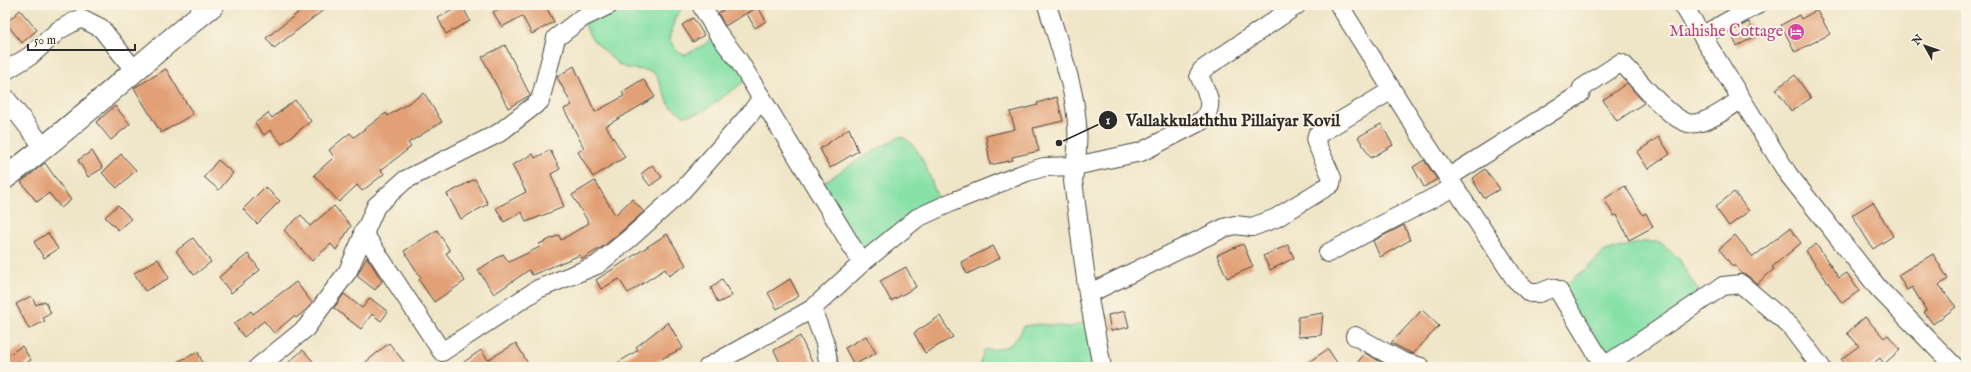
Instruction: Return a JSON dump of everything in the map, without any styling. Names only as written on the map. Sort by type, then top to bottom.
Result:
[{"type":"main road","points":[[5,178],[45,149],[174,36],[213,5]]},
{"type":"street","points":[[258,367],[306,328],[348,271],[363,232],[376,206],[405,180],[500,133],[540,101],[556,38],[582,18],[609,5]]},
{"type":"street","points":[[701,5],[762,98],[862,263]]},
{"type":"street","points":[[1047,5],[1073,94],[1079,137],[1073,181],[1088,294],[1102,367]]},
{"type":"street","points":[[708,367],[812,309],[862,263],[917,218],[952,202],[1027,172],[1044,167],[1075,166],[1141,152],[1203,120],[1210,111],[1211,105],[1200,75],[1202,70],[1297,5]]},
{"type":"street","points":[[1339,5],[1515,280],[1530,293],[1539,293],[1552,288],[1558,290],[1604,366],[1723,286],[1741,284],[1790,326],[1821,367]]},
{"type":"street","points":[[1683,5],[1788,174],[1879,289],[1955,367]]},
{"type":"street","points":[[1703,35],[1757,5]]},
{"type":"street","points":[[5,71],[30,56],[59,30],[81,18],[101,28],[135,71]]},
{"type":"street","points":[[1449,177],[1580,94],[1582,88],[1620,64],[1624,65],[1670,112],[1689,123],[1700,122],[1725,110],[1741,99]]},
{"type":"street","points":[[1088,294],[1224,228],[1235,225],[1252,226],[1276,218],[1330,184],[1332,178],[1316,142],[1317,136],[1392,90]]},
{"type":"street","points":[[5,97],[45,149]]},
{"type":"street","points":[[363,232],[442,352],[538,289],[597,265],[636,233],[681,192],[750,114],[762,98]]},
{"type":"street","points":[[1328,253],[1452,188],[1449,177]]},
{"type":"street","points":[[812,309],[825,343],[828,367]]},
{"type":"street","points":[[1355,336],[1403,362],[1421,367]]},
{"type":"green space","points":[[609,5],[684,5],[675,18],[669,39],[676,49],[685,55],[704,45],[717,32],[749,78],[699,113],[684,116],[670,106],[656,75],[651,71],[626,68],[618,64],[591,38],[582,18]]},
{"type":"green space","points":[[899,137],[907,140],[914,146],[920,155],[941,207],[862,263],[817,187],[858,160]]},
{"type":"green space","points":[[1642,242],[1660,242],[1679,259],[1703,299],[1604,366],[1558,290],[1586,269],[1605,251]]},
{"type":"green space","points":[[1092,314],[1102,367],[979,367],[984,350],[998,349],[1008,346],[1020,333],[1024,326],[1039,324],[1070,327],[1080,324]]},
{"type":"building","points":[[308,5],[330,5],[274,48],[266,38]]},
{"type":"building","points":[[462,5],[470,21],[446,34],[438,18]]},
{"type":"building","points":[[506,5],[545,5],[554,22],[532,34],[522,16],[502,27],[493,12]]},
{"type":"building","points":[[732,5],[760,5],[725,26],[718,13]]},
{"type":"building","points":[[758,7],[766,21],[755,28],[747,14]]},
{"type":"building","points":[[20,10],[37,30],[22,43],[6,23]]},
{"type":"building","points":[[1817,10],[1830,34],[1795,52],[1781,25],[1799,15],[1801,19]]},
{"type":"building","points":[[693,18],[704,35],[693,42],[682,25]]},
{"type":"building","points":[[1749,22],[1756,36],[1737,46],[1730,32]]},
{"type":"building","points":[[505,45],[530,95],[508,108],[482,57]]},
{"type":"building","points":[[574,66],[595,112],[624,96],[622,92],[643,79],[655,97],[606,126],[625,157],[593,177],[578,152],[584,148],[564,109],[572,105],[557,77]]},
{"type":"building","points":[[166,69],[193,114],[161,133],[134,88]]},
{"type":"building","points":[[1795,75],[1811,98],[1791,111],[1776,89]]},
{"type":"building","points":[[1627,83],[1644,103],[1617,121],[1603,100]]},
{"type":"building","points":[[424,93],[442,122],[408,143],[411,147],[381,170],[384,174],[362,191],[357,185],[339,202],[314,175],[334,157],[329,150],[350,133],[354,137],[386,113],[388,116]]},
{"type":"building","points":[[1057,97],[1063,121],[1033,128],[1039,151],[1012,157],[1013,160],[990,165],[986,136],[1015,129],[1010,112],[1038,105],[1037,103]]},
{"type":"building","points":[[295,100],[311,121],[282,144],[270,130],[264,135],[255,123],[268,113],[272,118]]},
{"type":"building","points":[[115,106],[130,124],[111,140],[96,122]]},
{"type":"building","points":[[1381,124],[1393,145],[1371,158],[1358,137]]},
{"type":"building","points":[[849,128],[858,151],[830,168],[820,149]]},
{"type":"building","points":[[1659,137],[1670,154],[1648,169],[1637,152]]},
{"type":"building","points":[[550,150],[560,169],[551,174],[564,207],[526,222],[522,212],[504,222],[496,208],[526,192],[512,165],[533,154],[535,158]]},
{"type":"building","points":[[92,151],[103,168],[88,177],[78,160]]},
{"type":"building","points":[[121,154],[136,170],[117,188],[102,173]]},
{"type":"building","points":[[218,160],[233,173],[219,190],[204,177]]},
{"type":"building","points":[[1424,160],[1437,179],[1424,187],[1413,167]]},
{"type":"building","points":[[45,163],[71,200],[61,208],[49,193],[37,202],[21,182]]},
{"type":"building","points":[[652,165],[662,177],[650,186],[641,174]]},
{"type":"building","points":[[1485,169],[1500,189],[1484,198],[1472,179]]},
{"type":"building","points":[[475,179],[488,204],[461,219],[447,194]]},
{"type":"building","points":[[595,181],[615,215],[632,199],[644,212],[604,246],[582,259],[580,255],[532,275],[529,270],[494,294],[478,270],[503,254],[509,262],[540,247],[539,244],[559,235],[561,240],[589,223],[572,195]]},
{"type":"building","points":[[1625,186],[1643,215],[1646,213],[1653,227],[1629,240],[1617,215],[1614,216],[1604,199]]},
{"type":"building","points":[[265,187],[280,201],[257,224],[243,209]]},
{"type":"building","points":[[1734,192],[1749,211],[1729,226],[1715,207]]},
{"type":"building","points":[[1873,202],[1893,236],[1873,249],[1852,215]]},
{"type":"building","points":[[118,205],[131,219],[118,230],[105,217]]},
{"type":"building","points":[[334,206],[351,226],[336,250],[331,244],[312,261],[284,230],[301,215],[310,226]]},
{"type":"building","points":[[1404,225],[1410,240],[1380,257],[1373,241]]},
{"type":"building","points":[[1790,228],[1801,243],[1772,267],[1774,269],[1757,284],[1748,276],[1742,274],[1735,265],[1733,267],[1719,249],[1735,235],[1753,257]]},
{"type":"building","points":[[437,230],[450,251],[446,253],[465,281],[434,302],[419,280],[421,278],[404,251]]},
{"type":"building","points":[[48,233],[58,249],[44,258],[34,242]]},
{"type":"building","points":[[667,234],[686,265],[669,276],[665,269],[628,293],[619,279],[601,289],[596,280]]},
{"type":"building","points":[[193,238],[211,262],[194,275],[176,251]]},
{"type":"building","points":[[1243,244],[1253,267],[1227,278],[1217,255]]},
{"type":"building","points":[[1816,244],[1839,278],[1847,273],[1859,291],[1842,303],[1806,251]]},
{"type":"building","points":[[1288,245],[1294,258],[1270,270],[1263,256]]},
{"type":"building","points":[[993,246],[1000,258],[967,274],[961,262]]},
{"type":"building","points":[[248,254],[260,270],[231,293],[219,277]]},
{"type":"building","points":[[1933,254],[1948,279],[1939,285],[1956,307],[1933,324],[1924,312],[1926,310],[1912,287],[1907,290],[1898,275]]},
{"type":"building","points":[[367,257],[382,281],[375,290],[357,276]]},
{"type":"building","points":[[158,259],[169,278],[145,291],[134,273]]},
{"type":"building","points":[[906,267],[916,287],[891,301],[880,281]]},
{"type":"building","points":[[722,279],[732,296],[718,303],[711,288]]},
{"type":"building","points":[[790,279],[799,296],[777,309],[768,293]]},
{"type":"building","points":[[296,282],[312,303],[306,310],[296,318],[294,316],[274,333],[264,321],[244,337],[234,324],[251,311],[253,314]]},
{"type":"building","points":[[344,294],[362,308],[370,298],[388,312],[381,321],[372,314],[361,329],[334,308]]},
{"type":"building","points":[[31,296],[36,305],[45,301],[51,313],[43,318],[45,321],[29,329],[16,304]]},
{"type":"building","points":[[1422,310],[1439,326],[1413,354],[1391,343]]},
{"type":"building","points":[[1125,311],[1129,327],[1111,331],[1108,315]]},
{"type":"building","points":[[1323,313],[1321,335],[1298,337],[1298,317]]},
{"type":"building","points":[[940,316],[953,337],[925,353],[914,333]]},
{"type":"building","points":[[1865,317],[1884,338],[1888,335],[1900,350],[1884,364],[1880,358],[1869,367],[1848,367],[1841,359],[1859,346],[1847,333]]},
{"type":"building","points":[[668,322],[683,348],[645,367],[611,367],[638,350],[636,347]]},
{"type":"building","points":[[800,336],[812,362],[799,367],[782,367],[774,350]]},
{"type":"building","points":[[866,336],[876,353],[854,365],[845,348]]},
{"type":"building","points":[[389,343],[408,367],[360,367]]},
{"type":"building","points":[[516,343],[530,367],[457,367],[481,350],[488,360]]},
{"type":"building","points":[[22,346],[31,360],[20,367],[5,367],[5,357]]},
{"type":"building","points":[[1328,349],[1340,367],[1301,367]]},
{"type":"building","points":[[303,350],[318,367],[283,367]]},
{"type":"building","points":[[198,352],[203,364],[197,367],[166,367]]},
{"type":"building","points":[[1365,353],[1390,367],[1354,367]]},
{"type":"place","name":"Mahishe Cottage","points":[[1796,32]]},
{"type":"place","name":"Vallakkulaththu Pillaiyar Kovil","points":[[1059,143]]}]
